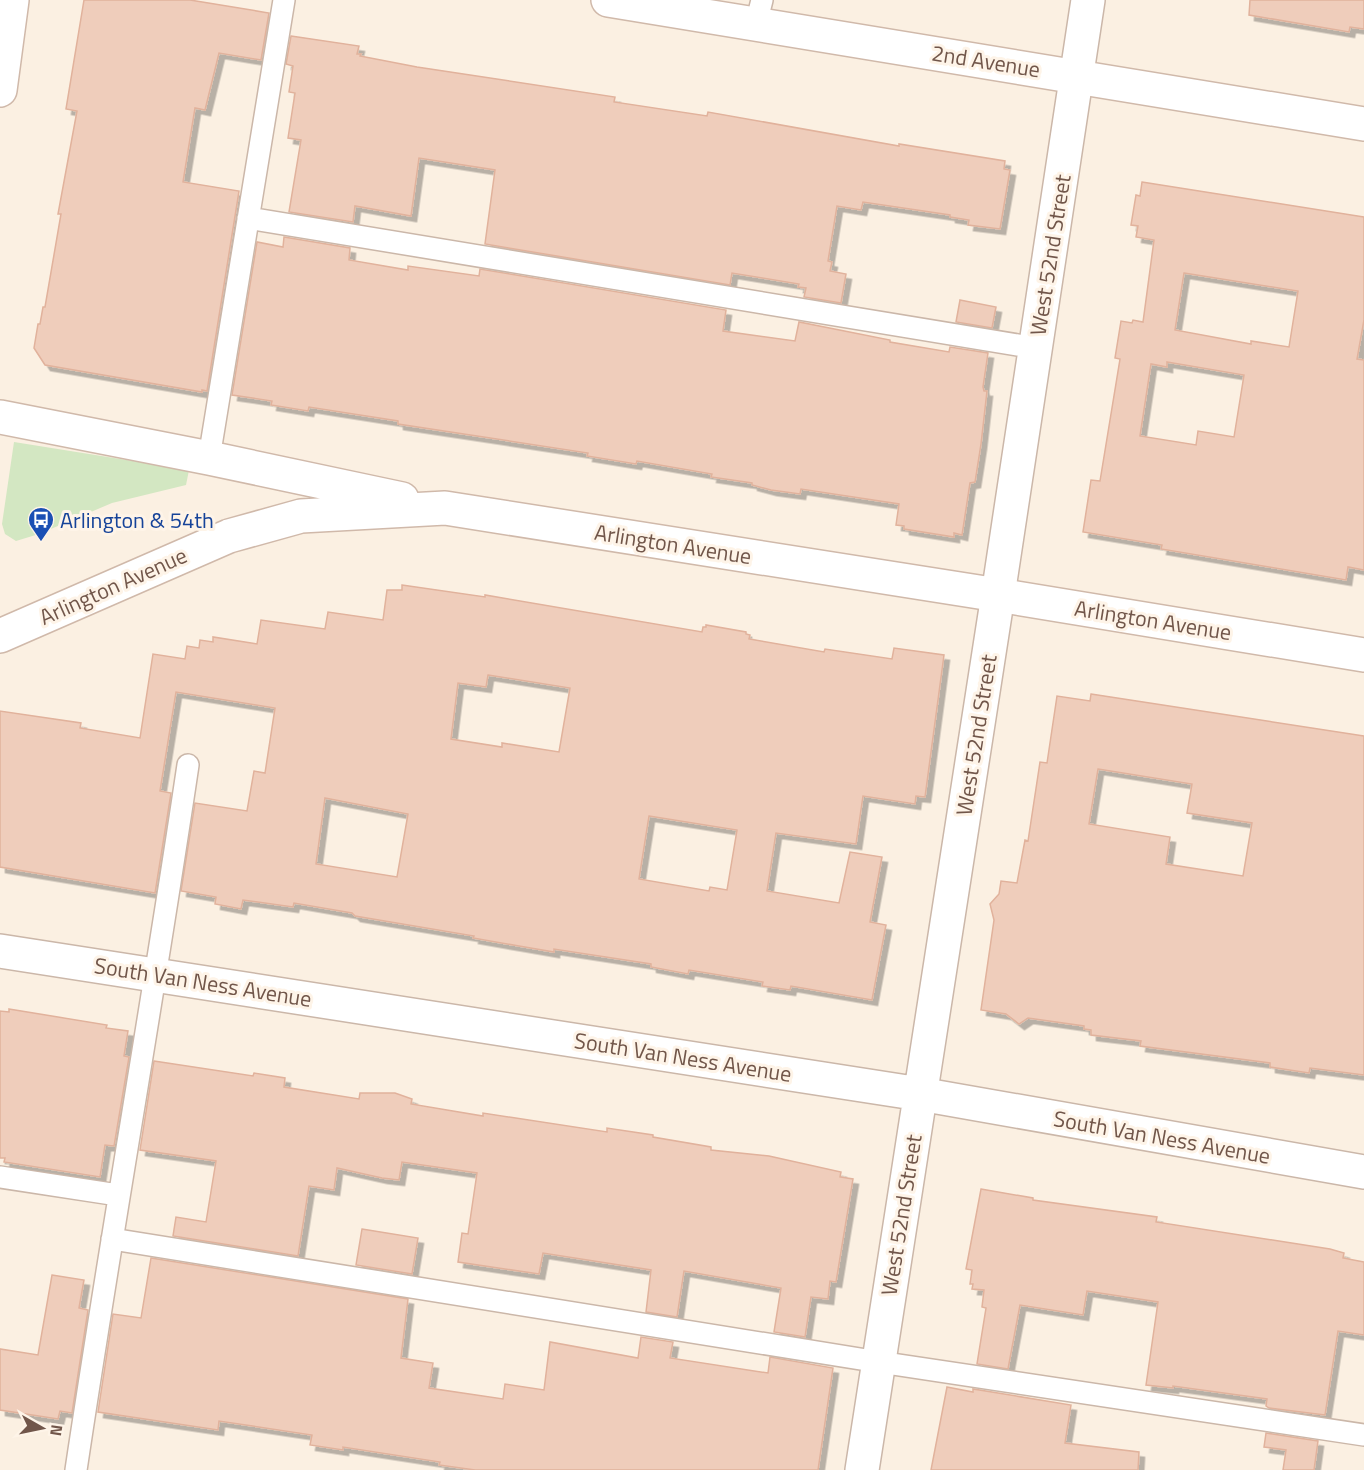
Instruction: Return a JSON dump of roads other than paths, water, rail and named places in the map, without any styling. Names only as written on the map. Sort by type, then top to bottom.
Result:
[{"type":"street","points":[[0,90],[12,0]]},
{"type":"street","name":"2nd Avenue","points":[[608,0],[759,12],[1077,76],[1364,124]]},
{"type":"street","name":"West 52nd Street","points":[[862,1470],[1088,0]]},
{"type":"street","points":[[0,417],[445,508]]},
{"type":"street","name":"Arlington Avenue","points":[[0,636],[229,536],[301,516],[445,508],[1364,655]]},
{"type":"street","name":"South Van Ness Avenue","points":[[0,951],[920,1094],[1364,1172]]},
{"type":"lane","points":[[209,458],[284,0]]},
{"type":"lane","points":[[248,218],[1036,348]]},
{"type":"lane","points":[[76,1470],[188,765]]},
{"type":"lane","points":[[0,1177],[118,1195]]},
{"type":"lane","points":[[111,1239],[879,1362],[1364,1436]]},
{"type":"place","name":"Arlington & 54th","points":[[41,543]]}]
